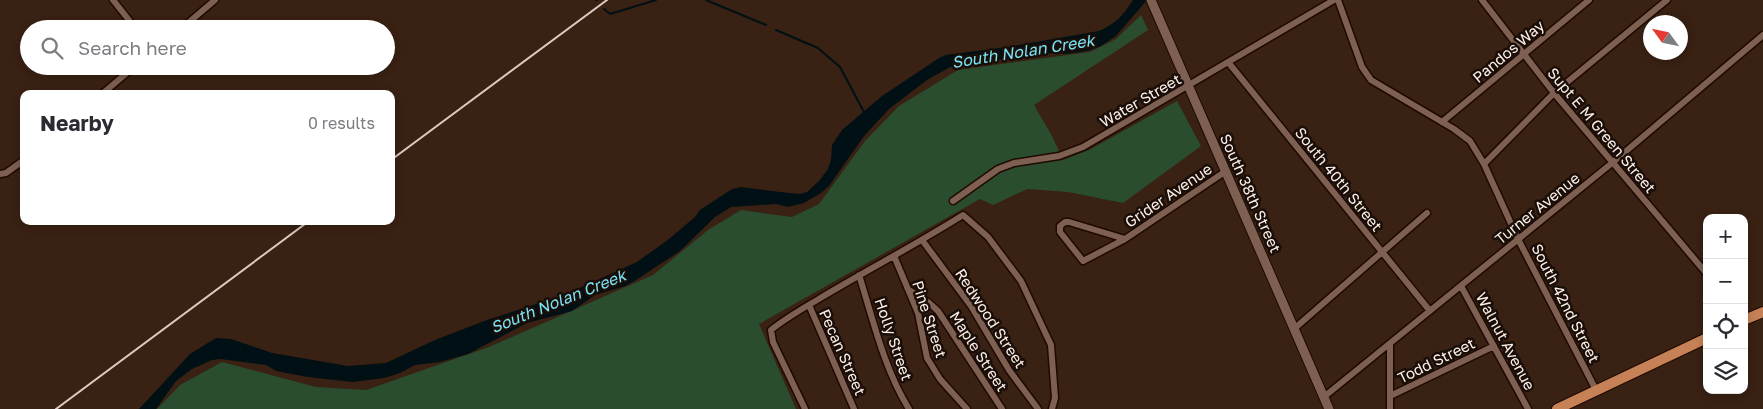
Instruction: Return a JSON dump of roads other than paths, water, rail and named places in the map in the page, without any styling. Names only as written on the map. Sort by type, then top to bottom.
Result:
[{"type":"main road","name":"South 38th Street","points":[[1151,0],[1331,409]]},
{"type":"main road","points":[[1748,318],[1763,312]]},
{"type":"main road","points":[[1557,409],[1703,340]]},
{"type":"street","points":[[113,0],[129,20]]},
{"type":"street","points":[[192,20],[215,0]]},
{"type":"street","name":"Water Street","points":[[953,202],[998,169],[1074,151],[1189,86],[1334,0]]},
{"type":"street","name":"South 42nd Street","points":[[1338,0],[1362,67],[1371,80],[1465,135],[1484,164],[1518,239],[1596,390]]},
{"type":"street","name":"Supt E M Green Street","points":[[1482,0],[1554,93],[1703,269]]},
{"type":"street","name":"Pandos Way","points":[[1442,122],[1589,0]]},
{"type":"street","points":[[1484,164],[1554,93],[1667,0]]},
{"type":"street","name":"Turner Avenue","points":[[1325,396],[1462,286],[1762,38]]},
{"type":"street","name":"South 40th Street","points":[[1228,62],[1430,311]]},
{"type":"street","points":[[107,90],[124,75]]},
{"type":"street","points":[[0,174],[6,173],[20,163]]},
{"type":"street","name":"Grider Avenue","points":[[1125,239],[1069,222],[1065,222],[1060,226],[1060,232],[1083,262],[1125,239],[1226,171]]},
{"type":"street","points":[[1294,328],[1427,213]]},
{"type":"street","points":[[805,409],[773,342],[771,330],[787,317],[964,215],[988,237],[1021,281],[1051,345],[1055,398],[1052,409]]},
{"type":"street","name":"Redwood Street","points":[[922,240],[971,306],[1009,370],[1038,409]]},
{"type":"street","name":"Pine Street","points":[[894,256],[918,313],[927,358],[940,379],[967,409]]},
{"type":"street","name":"Holly Street","points":[[859,275],[887,362],[899,393],[909,409]]},
{"type":"street","name":"Walnut Avenue","points":[[1462,286],[1528,409]]},
{"type":"street","name":"Maple Street","points":[[908,290],[928,302],[938,311],[1002,409]]},
{"type":"street","name":"Pecan Street","points":[[808,306],[854,409]]},
{"type":"street","points":[[1390,344],[1390,409]]},
{"type":"street","name":"Todd Street","points":[[1390,396],[1494,346]]},
{"type":"water","name":"South Nolan Creek","points":[[1133,0],[1147,0],[1116,36],[1101,46],[1087,51],[1065,54],[1040,53],[950,67],[927,80],[889,109],[864,136],[829,186],[821,193],[804,203],[788,207],[776,204],[731,207],[715,217],[680,251],[636,280],[625,286],[595,295],[572,311],[527,323],[468,354],[440,362],[415,365],[400,373],[384,378],[353,382],[276,371],[266,365],[221,359],[212,360],[192,369],[176,381],[156,409],[139,409],[190,354],[216,338],[231,339],[272,353],[348,366],[386,363],[435,340],[487,320],[564,295],[637,262],[669,239],[695,217],[700,210],[732,189],[741,187],[800,194],[807,192],[828,169],[832,145],[842,130],[882,96],[939,58],[946,55],[1007,47],[1099,31],[1119,18]]},
{"type":"waterway","points":[[604,9],[610,14],[656,0]]},
{"type":"waterway","points":[[706,0],[766,25]]},
{"type":"waterway","points":[[776,30],[818,48],[840,67],[864,112]]},
{"type":"railway","points":[[395,157],[607,0]]},
{"type":"railway","points":[[56,409],[304,225]]}]
